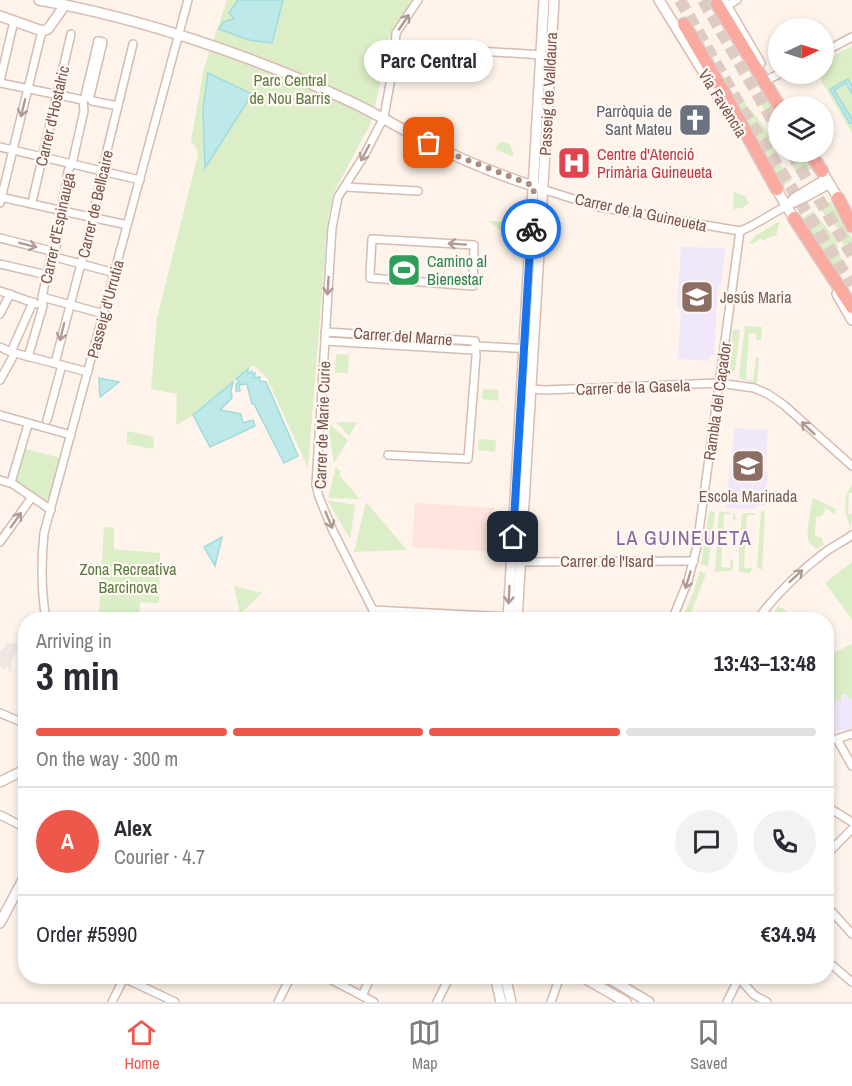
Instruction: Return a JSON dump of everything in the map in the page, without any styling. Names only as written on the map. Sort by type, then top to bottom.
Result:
[{"type":"highway","points":[[722,4],[773,96]]},
{"type":"highway","points":[[684,24],[777,189]]},
{"type":"highway","points":[[816,162],[826,178]]},
{"type":"highway","points":[[838,198],[852,226]]},
{"type":"highway","points":[[794,218],[852,307]]},
{"type":"street","points":[[39,0],[66,2],[178,35],[287,74],[384,117],[447,152],[538,188]]},
{"type":"street","name":"Passeig d'Urrutia","points":[[45,612],[41,558],[44,533],[188,0]]},
{"type":"street","name":"Carrer de Marie Curie","points":[[373,610],[333,531],[316,485],[332,228],[338,196],[365,154],[384,117],[396,46],[396,33],[418,0]]},
{"type":"street","name":"Passeig de Valldaura","points":[[513,612],[538,188],[544,0]]},
{"type":"street","name":"Passeig de Valldaura","points":[[538,188],[554,0]]},
{"type":"street","name":"Via Favència","points":[[659,0],[777,189],[852,320]]},
{"type":"street","points":[[737,0],[722,4],[768,77]]},
{"type":"street","points":[[0,16],[42,31],[48,29],[66,2]]},
{"type":"street","points":[[14,21],[0,82],[58,94],[86,97],[92,101],[118,106]]},
{"type":"street","points":[[42,31],[0,199],[59,210]]},
{"type":"street","name":"Carrer d'Hostalric","points":[[33,198],[71,33]]},
{"type":"street","points":[[834,46],[852,37]]},
{"type":"street","name":"Carrer d'Espinauga","points":[[28,357],[43,306],[42,297],[46,275],[53,254],[68,171],[72,164],[84,111],[86,97],[98,41],[103,42],[86,97]]},
{"type":"street","name":"Carrer de Bellcaire","points":[[47,420],[69,305],[82,263],[133,44]]},
{"type":"street","points":[[396,46],[541,56],[550,66]]},
{"type":"street","points":[[0,147],[140,180]]},
{"type":"street","points":[[740,231],[756,225],[787,206],[793,198],[826,178],[852,220]]},
{"type":"street","points":[[345,187],[418,191]]},
{"type":"street","name":"Carrer de la Guineueta","points":[[538,188],[599,207],[740,231]]},
{"type":"street","points":[[67,212],[123,224]]},
{"type":"street","name":"Rambla del Caçador","points":[[675,612],[688,581],[693,561],[740,231]]},
{"type":"street","points":[[0,238],[115,273]]},
{"type":"street","points":[[372,239],[474,245],[473,286],[370,276],[372,239]]},
{"type":"street","points":[[0,264],[46,275]]},
{"type":"street","points":[[0,291],[43,306]]},
{"type":"street","points":[[0,314],[10,294]]},
{"type":"street","points":[[42,297],[104,314]]},
{"type":"street","points":[[0,380],[33,302]]},
{"type":"street","name":"Carrer del Marne","points":[[325,332],[475,341],[474,348]]},
{"type":"street","name":"Carrer del Marne","points":[[325,341],[474,348],[529,348]]},
{"type":"street","points":[[0,347],[28,357],[88,372]]},
{"type":"street","points":[[388,454],[468,459],[476,356],[474,348]]},
{"type":"street","name":"Passeig de Valldaura","points":[[514,612],[521,562],[531,389],[529,348]]},
{"type":"street","name":"Carrer de la Gasela","points":[[531,389],[719,383],[754,388],[784,405],[852,466]]},
{"type":"street","points":[[0,415],[71,435]]},
{"type":"street","points":[[12,479],[27,428]]},
{"type":"street","points":[[0,480],[13,484],[51,510]]},
{"type":"street","points":[[0,542],[32,497]]},
{"type":"street","points":[[764,612],[798,574],[826,551],[852,535]]},
{"type":"street","name":"Carrer de l'Isard","points":[[521,562],[693,561]]},
{"type":"street","points":[[373,610],[408,612]]},
{"type":"street","points":[[0,713],[18,721]]},
{"type":"street","points":[[834,740],[852,734]]},
{"type":"street","points":[[837,739],[852,766]]},
{"type":"street","points":[[0,782],[18,773]]},
{"type":"street","points":[[834,811],[852,822]]},
{"type":"street","points":[[0,815],[18,824]]},
{"type":"street","points":[[834,847],[852,829]]},
{"type":"street","points":[[0,923],[18,889]]},
{"type":"street","points":[[834,914],[852,934]]},
{"type":"street","points":[[834,967],[852,982]]},
{"type":"street","points":[[112,1002],[121,984]]},
{"type":"street","points":[[139,984],[175,1002]]},
{"type":"street","points":[[278,1002],[287,984]]},
{"type":"street","points":[[339,984],[374,1002]]},
{"type":"street","points":[[362,996],[367,984]]},
{"type":"street","points":[[436,1002],[446,984]]},
{"type":"street","points":[[497,984],[501,1002]]},
{"type":"street","points":[[506,984],[511,1002]]},
{"type":"street","points":[[551,1002],[557,984]]},
{"type":"street","points":[[594,984],[622,1001]]},
{"type":"street","points":[[619,984],[649,1002]]},
{"type":"street","points":[[727,1002],[736,984]]},
{"type":"street","points":[[745,984],[754,995],[767,1002]]},
{"type":"shaded area","name":"Jesús Maria","points":[[681,247],[725,248],[721,286],[718,287],[714,355],[710,355],[710,361],[678,359],[681,308],[677,308]]},
{"type":"shaded area","name":"Escola Marinada","points":[[735,428],[768,430],[765,506],[756,505],[755,509],[725,508]]},
{"type":"shaded area","points":[[415,503],[494,508],[491,552],[412,547]]},
{"type":"shaded area","points":[[8,643],[17,644],[17,651],[11,661],[11,674],[7,667],[3,670],[0,665],[0,651]]},
{"type":"shaded area","points":[[847,694],[852,698],[852,728],[834,732],[834,703]]},
{"type":"green space","name":"Parc Central de Nou Barris","points":[[227,0],[412,0],[388,40],[389,45],[371,123],[334,192],[328,217],[308,468],[267,378],[253,365],[189,418],[176,425],[177,394],[151,389],[157,318],[198,155],[191,141],[204,68]]},
{"type":"green space","points":[[852,46],[852,133],[834,103],[834,96],[830,96],[823,84],[834,84],[834,55]]},
{"type":"green space","points":[[744,100],[768,133],[766,140],[768,162],[734,106]]},
{"type":"green space","points":[[768,101],[768,117],[761,104]]},
{"type":"green space","points":[[500,142],[509,143],[513,157],[495,149]]},
{"type":"green space","points":[[768,162],[778,162],[792,180],[783,186]]},
{"type":"green space","points":[[791,162],[807,162],[811,169],[798,177]]},
{"type":"green space","points":[[734,192],[745,196],[749,203],[742,208],[733,209]]},
{"type":"green space","points":[[830,201],[852,238],[852,257],[835,235],[840,231],[818,207]]},
{"type":"green space","points":[[813,211],[836,239],[842,263],[838,270],[848,296],[802,218]]},
{"type":"green space","points":[[488,221],[510,222],[509,237]]},
{"type":"green space","points":[[780,221],[776,236],[765,240],[760,239],[753,244],[749,243],[756,235]]},
{"type":"green space","points":[[745,326],[762,327],[761,340],[756,340],[756,333],[749,333],[746,380],[753,381],[756,357],[759,358],[757,383],[755,384],[739,378]]},
{"type":"green space","points":[[733,330],[740,330],[735,371],[728,371]]},
{"type":"green space","points":[[336,354],[349,355],[348,373],[335,373]]},
{"type":"green space","points":[[483,389],[499,390],[498,401],[482,399]]},
{"type":"green space","points":[[327,422],[348,440],[334,463]]},
{"type":"green space","points":[[336,422],[357,422],[349,436]]},
{"type":"green space","points":[[127,431],[154,437],[153,449],[127,444]]},
{"type":"green space","points":[[479,439],[496,440],[495,452],[478,450]]},
{"type":"green space","points":[[21,448],[65,459],[51,510],[13,484]]},
{"type":"green space","points":[[336,467],[341,472],[339,475],[360,499],[328,498]]},
{"type":"green space","points":[[852,485],[852,493],[849,493],[848,514],[852,514],[851,529],[845,501]]},
{"type":"green space","points":[[813,498],[836,509],[834,514],[826,508],[822,516],[816,517],[815,536],[821,537],[824,545],[816,549],[808,538]]},
{"type":"green space","points":[[327,500],[355,505],[350,539]]},
{"type":"green space","points":[[366,502],[407,550],[354,552]]},
{"type":"green space","points":[[765,510],[762,570],[757,567],[761,512]]},
{"type":"green space","points":[[709,511],[715,512],[708,566],[701,565]]},
{"type":"green space","points":[[719,511],[736,514],[735,521],[733,521],[733,514],[724,514],[721,567],[730,568],[731,560],[733,560],[733,568],[730,571],[715,572]]},
{"type":"green space","points":[[755,513],[755,515],[747,515],[744,568],[752,568],[750,573],[739,572],[742,514]]},
{"type":"green space","name":"Zona Recreativa Barcinova","points":[[104,527],[114,528],[114,549],[160,553],[159,603],[140,602],[139,612],[99,612]]},
{"type":"green space","points":[[852,562],[852,619],[825,583]]},
{"type":"green space","points":[[700,571],[706,574],[691,612],[685,612]]},
{"type":"green space","points":[[234,586],[262,593],[242,612],[240,612]]},
{"type":"green space","points":[[778,606],[788,612],[774,612]]},
{"type":"green space","points":[[852,644],[852,698],[847,694],[842,695],[834,705],[834,653]]},
{"type":"water","points":[[238,0],[283,0],[272,43],[249,40],[219,29],[223,22],[234,19],[229,13]]},
{"type":"water","points":[[208,73],[252,94],[205,168],[203,109]]},
{"type":"water","points":[[848,79],[852,86],[852,94],[846,83],[834,90],[852,119],[852,123],[850,124],[830,89]]},
{"type":"water","points":[[248,369],[248,374],[252,371],[253,374],[255,373],[254,378],[260,377],[259,381],[266,382],[298,456],[284,463],[252,404],[247,384],[239,385],[240,391],[236,391],[236,384],[240,382],[236,379]]},
{"type":"water","points":[[99,378],[119,382],[100,397]]},
{"type":"water","points":[[233,382],[232,398],[220,410],[241,414],[243,423],[253,420],[255,426],[210,447],[193,415]]},
{"type":"water","points":[[222,537],[215,566],[204,547]]},
{"type":"tunnel","points":[[680,0],[739,104],[852,285]]},
{"type":"tunnel","points":[[703,0],[768,113]]},
{"type":"tunnel","points":[[797,162],[852,255]]},
{"type":"way so far","points":[[429,143],[534,186],[531,229]]},
{"type":"place","name":"Parròquia de Sant Mateu","points":[[695,120]]},
{"type":"place","name":"Parc Central","points":[[429,143]]},
{"type":"place","name":"Centre d'Atenció Primària Guineueta","points":[[574,163]]},
{"type":"place","name":"Camino al Bienestar","points":[[404,270]]},
{"type":"place","name":"Jesús Maria","points":[[697,297]]},
{"type":"place","name":"Escola Marinada","points":[[748,466]]},
{"type":"district","name":"LA GUINEUETA","points":[[684,537]]},
{"type":"route","points":[[513,537],[531,229]]}]
